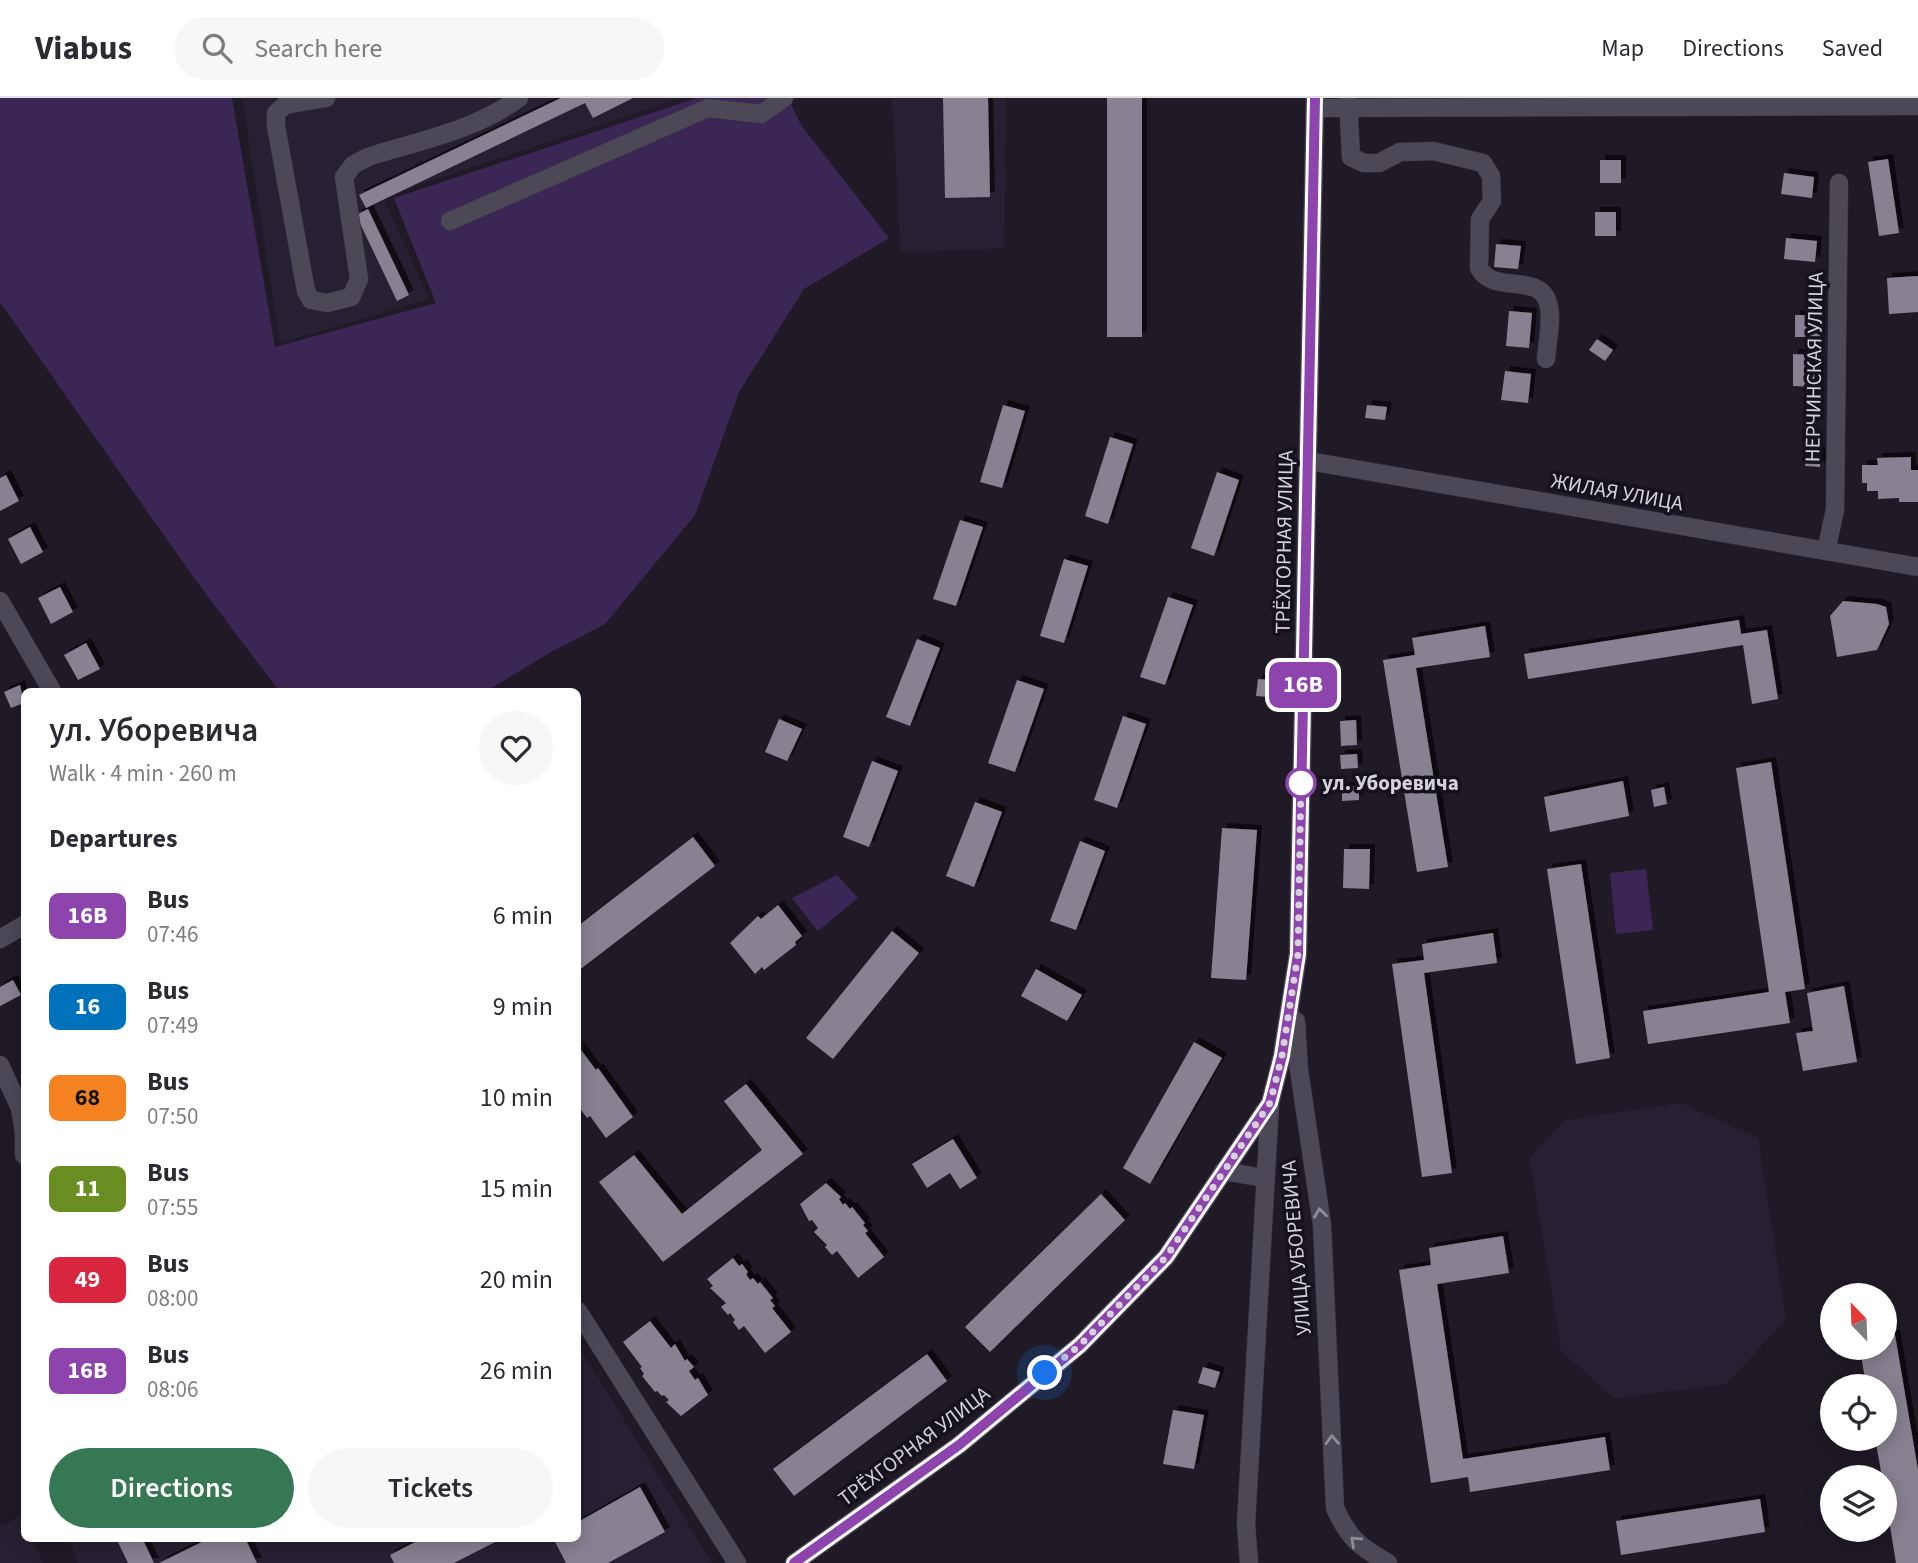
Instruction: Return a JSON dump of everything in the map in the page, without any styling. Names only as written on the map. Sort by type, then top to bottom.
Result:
[{"type":"street","points":[[326,98],[285,105],[276,113],[276,126],[306,290],[311,300],[327,303],[351,297],[359,279],[344,177],[353,165],[368,157],[472,124],[519,98]]},
{"type":"street","points":[[450,221],[705,103],[761,114],[783,98]]},
{"type":"street","points":[[1315,103],[1918,106]]},
{"type":"street","name":"ТРЁХГОРНАЯ УЛИЦА","points":[[1294,986],[1298,954],[1315,103]]},
{"type":"street","points":[[1348,103],[1351,157],[1364,163],[1379,163],[1400,152],[1433,151],[1483,163],[1492,176],[1492,201],[1480,219],[1479,268],[1483,275],[1492,281],[1536,287],[1544,294],[1549,309],[1546,359]]},
{"type":"street","name":"НЕРЧИНСКАЯ УЛИЦА","points":[[1826,551],[1835,510],[1839,183]]},
{"type":"street","name":"ЖИЛАЯ УЛИЦА","points":[[1308,461],[1918,567]]},
{"type":"street","points":[[0,601],[50,688]]},
{"type":"street","points":[[0,939],[21,927]]},
{"type":"street","points":[[1270,1103],[1282,1056],[1294,986]]},
{"type":"street","name":"УЛИЦА УБОРЕВИЧА","points":[[1294,986],[1299,1070],[1322,1225],[1335,1508],[1346,1532],[1366,1550],[1388,1563]]},
{"type":"street","points":[[0,1065],[21,1114]]},
{"type":"street","name":"ТРЁХГОРНАЯ УЛИЦА","points":[[794,1563],[959,1445],[1080,1345],[1166,1257],[1270,1103]]},
{"type":"street","name":"УЛИЦА УБОРЕВИЧА","points":[[1250,1563],[1246,1524],[1270,1103]]},
{"type":"street","points":[[1223,1171],[1264,1178]]},
{"type":"street","points":[[581,1316],[737,1563]]},
{"type":"shaded area","points":[[0,98],[232,98],[275,347],[436,303],[394,198],[697,98],[788,98],[801,125],[889,238],[804,289],[739,392],[695,515],[605,624],[549,653],[492,688],[277,688],[194,578],[0,302]]},
{"type":"shaded area","points":[[242,98],[681,98],[383,197],[429,299],[280,343]]},
{"type":"shaded area","points":[[892,98],[1006,98],[1004,248],[901,253]]},
{"type":"shaded area","points":[[1646,869],[1653,930],[1616,934],[1610,873]]},
{"type":"shaded area","points":[[837,875],[858,898],[818,931],[792,898]]},
{"type":"shaded area","points":[[1681,1103],[1758,1138],[1786,1319],[1727,1384],[1614,1398],[1561,1351],[1530,1157],[1566,1120]]},
{"type":"shaded area","points":[[581,1350],[712,1563],[78,1563],[70,1542],[581,1542]]},
{"type":"shaded area","points":[[21,1516],[21,1542],[34,1542],[43,1563],[0,1563],[0,1527]]},
{"type":"building","points":[[561,98],[633,98],[593,118],[585,103],[366,208],[359,195]]},
{"type":"building","points":[[943,98],[988,98],[990,197],[945,198]]},
{"type":"building","points":[[1107,98],[1142,98],[1142,337],[1107,337]]},
{"type":"building","points":[[1888,159],[1899,233],[1879,236],[1868,162]]},
{"type":"building","points":[[1600,160],[1621,160],[1621,183],[1600,183]]},
{"type":"building","points":[[1784,173],[1814,177],[1812,198],[1781,194]]},
{"type":"building","points":[[368,209],[409,295],[397,301],[356,215]]},
{"type":"building","points":[[1595,212],[1616,212],[1616,236],[1595,236]]},
{"type":"building","points":[[1786,238],[1817,241],[1815,262],[1784,259]]},
{"type":"building","points":[[1496,244],[1521,246],[1518,269],[1494,267]]},
{"type":"building","points":[[1918,276],[1918,312],[1889,314],[1887,278]]},
{"type":"building","points":[[1509,311],[1532,313],[1529,348],[1506,346]]},
{"type":"building","points":[[1795,315],[1820,315],[1820,337],[1795,337]]},
{"type":"building","points":[[1597,339],[1613,350],[1605,361],[1589,350]]},
{"type":"building","points":[[1793,354],[1815,355],[1814,387],[1793,386]]},
{"type":"building","points":[[1505,371],[1531,374],[1528,403],[1501,400]]},
{"type":"building","points":[[1003,405],[1025,411],[1002,488],[980,482]]},
{"type":"building","points":[[1367,405],[1387,407],[1385,420],[1365,418]]},
{"type":"building","points":[[1110,437],[1133,444],[1108,524],[1085,516]]},
{"type":"building","points":[[1806,451],[1821,452],[1820,467],[1805,466]]},
{"type":"building","points":[[1911,457],[1911,470],[1918,470],[1918,502],[1899,502],[1899,498],[1878,499],[1878,491],[1867,491],[1867,483],[1862,483],[1862,465],[1878,465],[1877,458]]},
{"type":"building","points":[[1217,472],[1239,480],[1214,556],[1191,548]]},
{"type":"building","points":[[6,475],[19,501],[0,511],[0,478]]},
{"type":"building","points":[[960,520],[983,527],[956,606],[933,599]]},
{"type":"building","points":[[30,527],[43,552],[21,564],[8,539]]},
{"type":"building","points":[[1064,559],[1088,566],[1064,643],[1040,636]]},
{"type":"building","points":[[60,587],[73,612],[51,624],[38,598]]},
{"type":"building","points":[[1168,597],[1193,605],[1165,685],[1140,677]]},
{"type":"building","points":[[1843,601],[1886,607],[1889,624],[1877,650],[1837,657],[1830,616]]},
{"type":"building","points":[[1739,620],[1741,634],[1767,630],[1778,699],[1752,704],[1743,645],[1528,679],[1524,654]]},
{"type":"building","points":[[1485,626],[1490,657],[1416,668],[1448,867],[1417,872],[1383,660],[1415,655],[1412,638]]},
{"type":"building","points":[[917,639],[940,648],[910,726],[886,717]]},
{"type":"building","points":[[86,643],[100,669],[78,680],[64,655]]},
{"type":"building","points":[[1258,679],[1271,680],[1269,697],[1256,696]]},
{"type":"building","points":[[1017,680],[1044,689],[1015,772],[988,763]]},
{"type":"building","points":[[20,685],[21,704],[11,708],[4,692]]},
{"type":"building","points":[[1123,716],[1146,724],[1117,808],[1094,800]]},
{"type":"building","points":[[779,719],[802,729],[787,761],[765,752]]},
{"type":"building","points":[[1356,720],[1357,745],[1341,746],[1340,721]]},
{"type":"building","points":[[1357,754],[1358,768],[1341,769],[1340,755]]},
{"type":"building","points":[[872,761],[898,771],[869,847],[843,837]]},
{"type":"building","points":[[1771,762],[1805,989],[1785,992],[1790,1023],[1648,1044],[1643,1011],[1769,992],[1736,768]]},
{"type":"building","points":[[1623,781],[1629,816],[1550,832],[1544,797]]},
{"type":"building","points":[[1359,786],[1359,800],[1342,801],[1342,787]]},
{"type":"building","points":[[1664,787],[1667,804],[1654,807],[1651,790]]},
{"type":"building","points":[[975,802],[1002,812],[974,887],[946,876]]},
{"type":"building","points":[[1222,828],[1257,830],[1246,980],[1211,978]]},
{"type":"building","points":[[693,837],[715,866],[581,969],[581,924]]},
{"type":"building","points":[[1080,841],[1105,851],[1076,930],[1050,921]]},
{"type":"building","points":[[1344,849],[1370,849],[1369,889],[1343,888]]},
{"type":"building","points":[[1581,864],[1610,1058],[1576,1064],[1547,869]]},
{"type":"building","points":[[778,905],[802,936],[795,942],[796,945],[755,974],[730,943],[758,916],[761,919]]},
{"type":"building","points":[[892,931],[919,953],[833,1059],[806,1038]]},
{"type":"building","points":[[1493,933],[1497,963],[1424,973],[1452,1173],[1422,1177],[1392,964],[1424,960],[1422,944]]},
{"type":"building","points":[[1036,969],[1082,995],[1067,1021],[1021,996]]},
{"type":"building","points":[[13,980],[21,995],[0,1006],[0,987]]},
{"type":"building","points":[[1844,986],[1857,1062],[1803,1071],[1796,1033],[1813,1031],[1807,993]]},
{"type":"building","points":[[1194,1042],[1222,1058],[1150,1184],[1123,1168]]},
{"type":"building","points":[[581,1050],[596,1070],[598,1068],[633,1117],[606,1138],[590,1116],[587,1118],[581,1110]]},
{"type":"building","points":[[746,1084],[803,1154],[663,1262],[599,1182],[634,1155],[682,1214],[762,1150],[724,1101]]},
{"type":"building","points":[[953,1139],[977,1178],[960,1189],[950,1173],[927,1188],[912,1164]]},
{"type":"building","points":[[826,1183],[841,1197],[839,1199],[843,1205],[845,1203],[850,1209],[852,1207],[865,1223],[863,1225],[868,1231],[865,1233],[884,1257],[858,1278],[837,1251],[832,1255],[825,1247],[827,1245],[814,1232],[818,1228],[812,1220],[809,1221],[800,1204]]},
{"type":"building","points":[[1101,1194],[1125,1220],[990,1352],[965,1327]]},
{"type":"building","points":[[1503,1236],[1509,1273],[1437,1284],[1463,1459],[1605,1437],[1610,1470],[1470,1492],[1468,1477],[1431,1483],[1399,1270],[1431,1265],[1429,1248]]},
{"type":"building","points":[[733,1258],[739,1266],[742,1264],[750,1280],[753,1278],[758,1284],[760,1282],[773,1298],[770,1300],[775,1306],[772,1308],[791,1332],[765,1353],[744,1326],[739,1330],[730,1313],[728,1315],[721,1307],[726,1303],[710,1288],[713,1286],[707,1279]]},
{"type":"building","points":[[650,1321],[671,1348],[675,1344],[685,1361],[687,1359],[694,1367],[689,1371],[695,1380],[698,1378],[708,1395],[681,1416],[666,1402],[669,1400],[655,1392],[642,1376],[642,1367],[623,1342]]},
{"type":"building","points":[[1897,1347],[1918,1470],[1918,1563],[1896,1563],[1893,1542],[1897,1542],[1897,1465],[1880,1465],[1877,1451],[1897,1451],[1897,1374],[1864,1374],[1862,1360],[1897,1360]]},
{"type":"building","points":[[927,1354],[947,1381],[794,1496],[773,1469]]},
{"type":"building","points":[[1203,1367],[1220,1372],[1215,1388],[1198,1383]]},
{"type":"building","points":[[1173,1410],[1204,1415],[1194,1469],[1163,1464]]},
{"type":"building","points":[[640,1487],[665,1532],[608,1563],[566,1563],[555,1542],[581,1542],[581,1520]]},
{"type":"building","points":[[1760,1499],[1765,1532],[1621,1555],[1616,1521]]},
{"type":"building","points":[[118,1542],[144,1542],[154,1563],[128,1563]]},
{"type":"building","points":[[202,1542],[247,1542],[257,1563],[159,1563]]},
{"type":"building","points":[[415,1542],[495,1542],[454,1563],[394,1563],[390,1555]]},
{"type":"bus line","name":"16В","points":[[794,1563],[959,1445],[1080,1345],[1166,1257],[1270,1103],[1282,1056],[1298,954],[1315,98]]},
{"type":"place","name":"ул. Уборевича","points":[[1301,783]]},
{"type":"route","points":[[1045,1373],[1080,1345],[1166,1257],[1270,1103],[1282,1056],[1298,954],[1301,783]]}]
